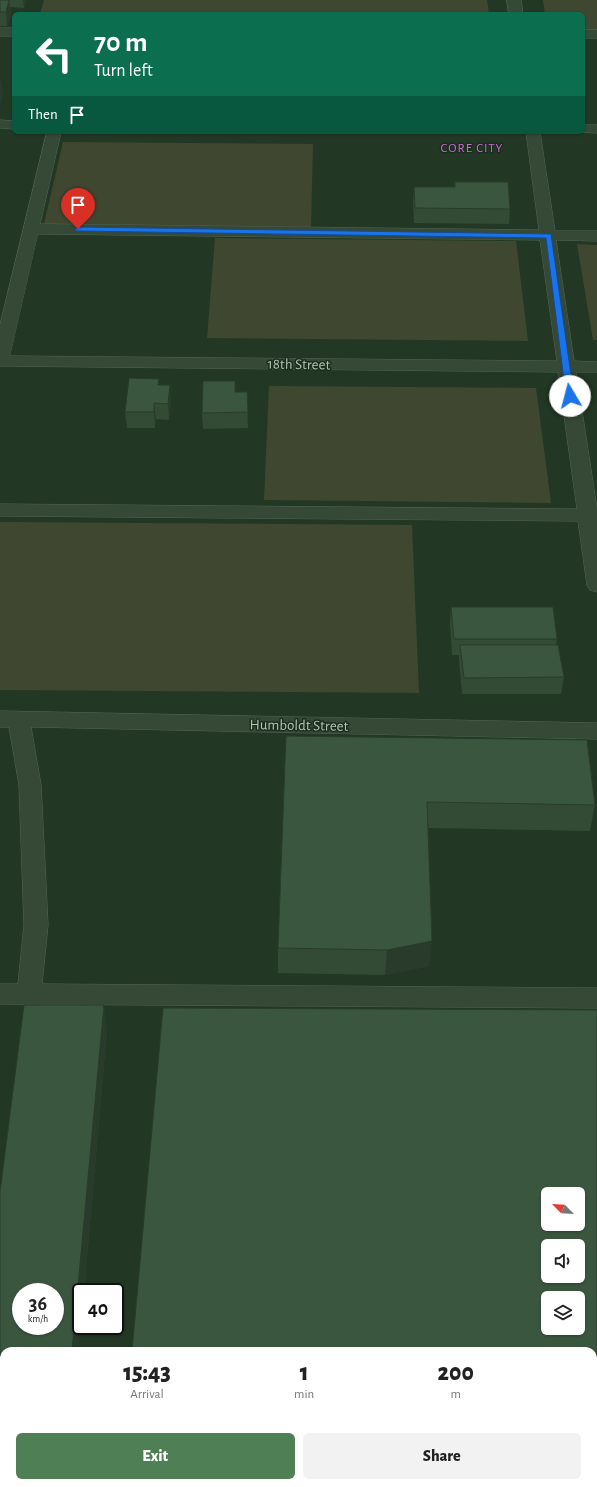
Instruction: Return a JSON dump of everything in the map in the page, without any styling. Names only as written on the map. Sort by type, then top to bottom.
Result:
[{"type":"street","points":[[514,0],[516,12]]},
{"type":"street","points":[[0,32],[12,32]]},
{"type":"street","points":[[585,34],[597,34]]},
{"type":"street","points":[[0,124],[12,124]]},
{"type":"street","points":[[585,129],[597,130]]},
{"type":"street","points":[[0,361],[54,134]]},
{"type":"street","points":[[533,134],[549,236],[566,366],[592,515],[597,585]]},
{"type":"street","points":[[31,229],[597,236]]},
{"type":"street","name":"18th Street","points":[[0,361],[597,367]]},
{"type":"street","points":[[0,510],[592,515]]},
{"type":"street","points":[[10,719],[30,785],[36,925],[29,994]]},
{"type":"street","name":"Humboldt Street","points":[[10,719],[597,732]]},
{"type":"street","points":[[0,994],[597,998]]},
{"type":"green space","points":[[44,0],[487,0],[489,12],[41,12]]},
{"type":"green space","points":[[543,0],[597,0],[597,30],[585,30],[585,12],[545,12]]},
{"type":"green space","points":[[63,142],[313,144],[311,227],[44,224]]},
{"type":"green space","points":[[215,238],[516,241],[528,341],[207,338]]},
{"type":"green space","points":[[577,244],[597,245],[597,340],[593,340]]},
{"type":"green space","points":[[269,386],[536,388],[551,503],[264,500]]},
{"type":"green space","points":[[0,522],[412,525],[419,693],[0,690]]},
{"type":"building","points":[[0,0],[9,0],[6,12],[0,12]]},
{"type":"building","points":[[455,182],[508,182],[510,209],[415,208],[414,187],[455,187]]},
{"type":"building","points":[[129,378],[159,379],[158,385],[170,385],[168,404],[154,403],[154,412],[125,412]]},
{"type":"building","points":[[203,381],[235,381],[235,392],[247,392],[248,412],[202,413]]},
{"type":"building","points":[[451,607],[553,607],[557,639],[454,639]]},
{"type":"building","points":[[460,645],[558,645],[564,677],[464,678]]},
{"type":"building","points":[[286,736],[587,740],[595,805],[427,802],[432,941],[387,950],[278,948]]},
{"type":"building","points":[[24,1005],[104,1005],[78,1283],[72,1283],[72,1347],[0,1347],[0,1192]]},
{"type":"building","points":[[163,1008],[597,1010],[597,1347],[132,1347]]},
{"type":"district","name":"CORE CITY","points":[[472,147]]},
{"type":"route","points":[[78,229],[549,236],[570,396]]}]
